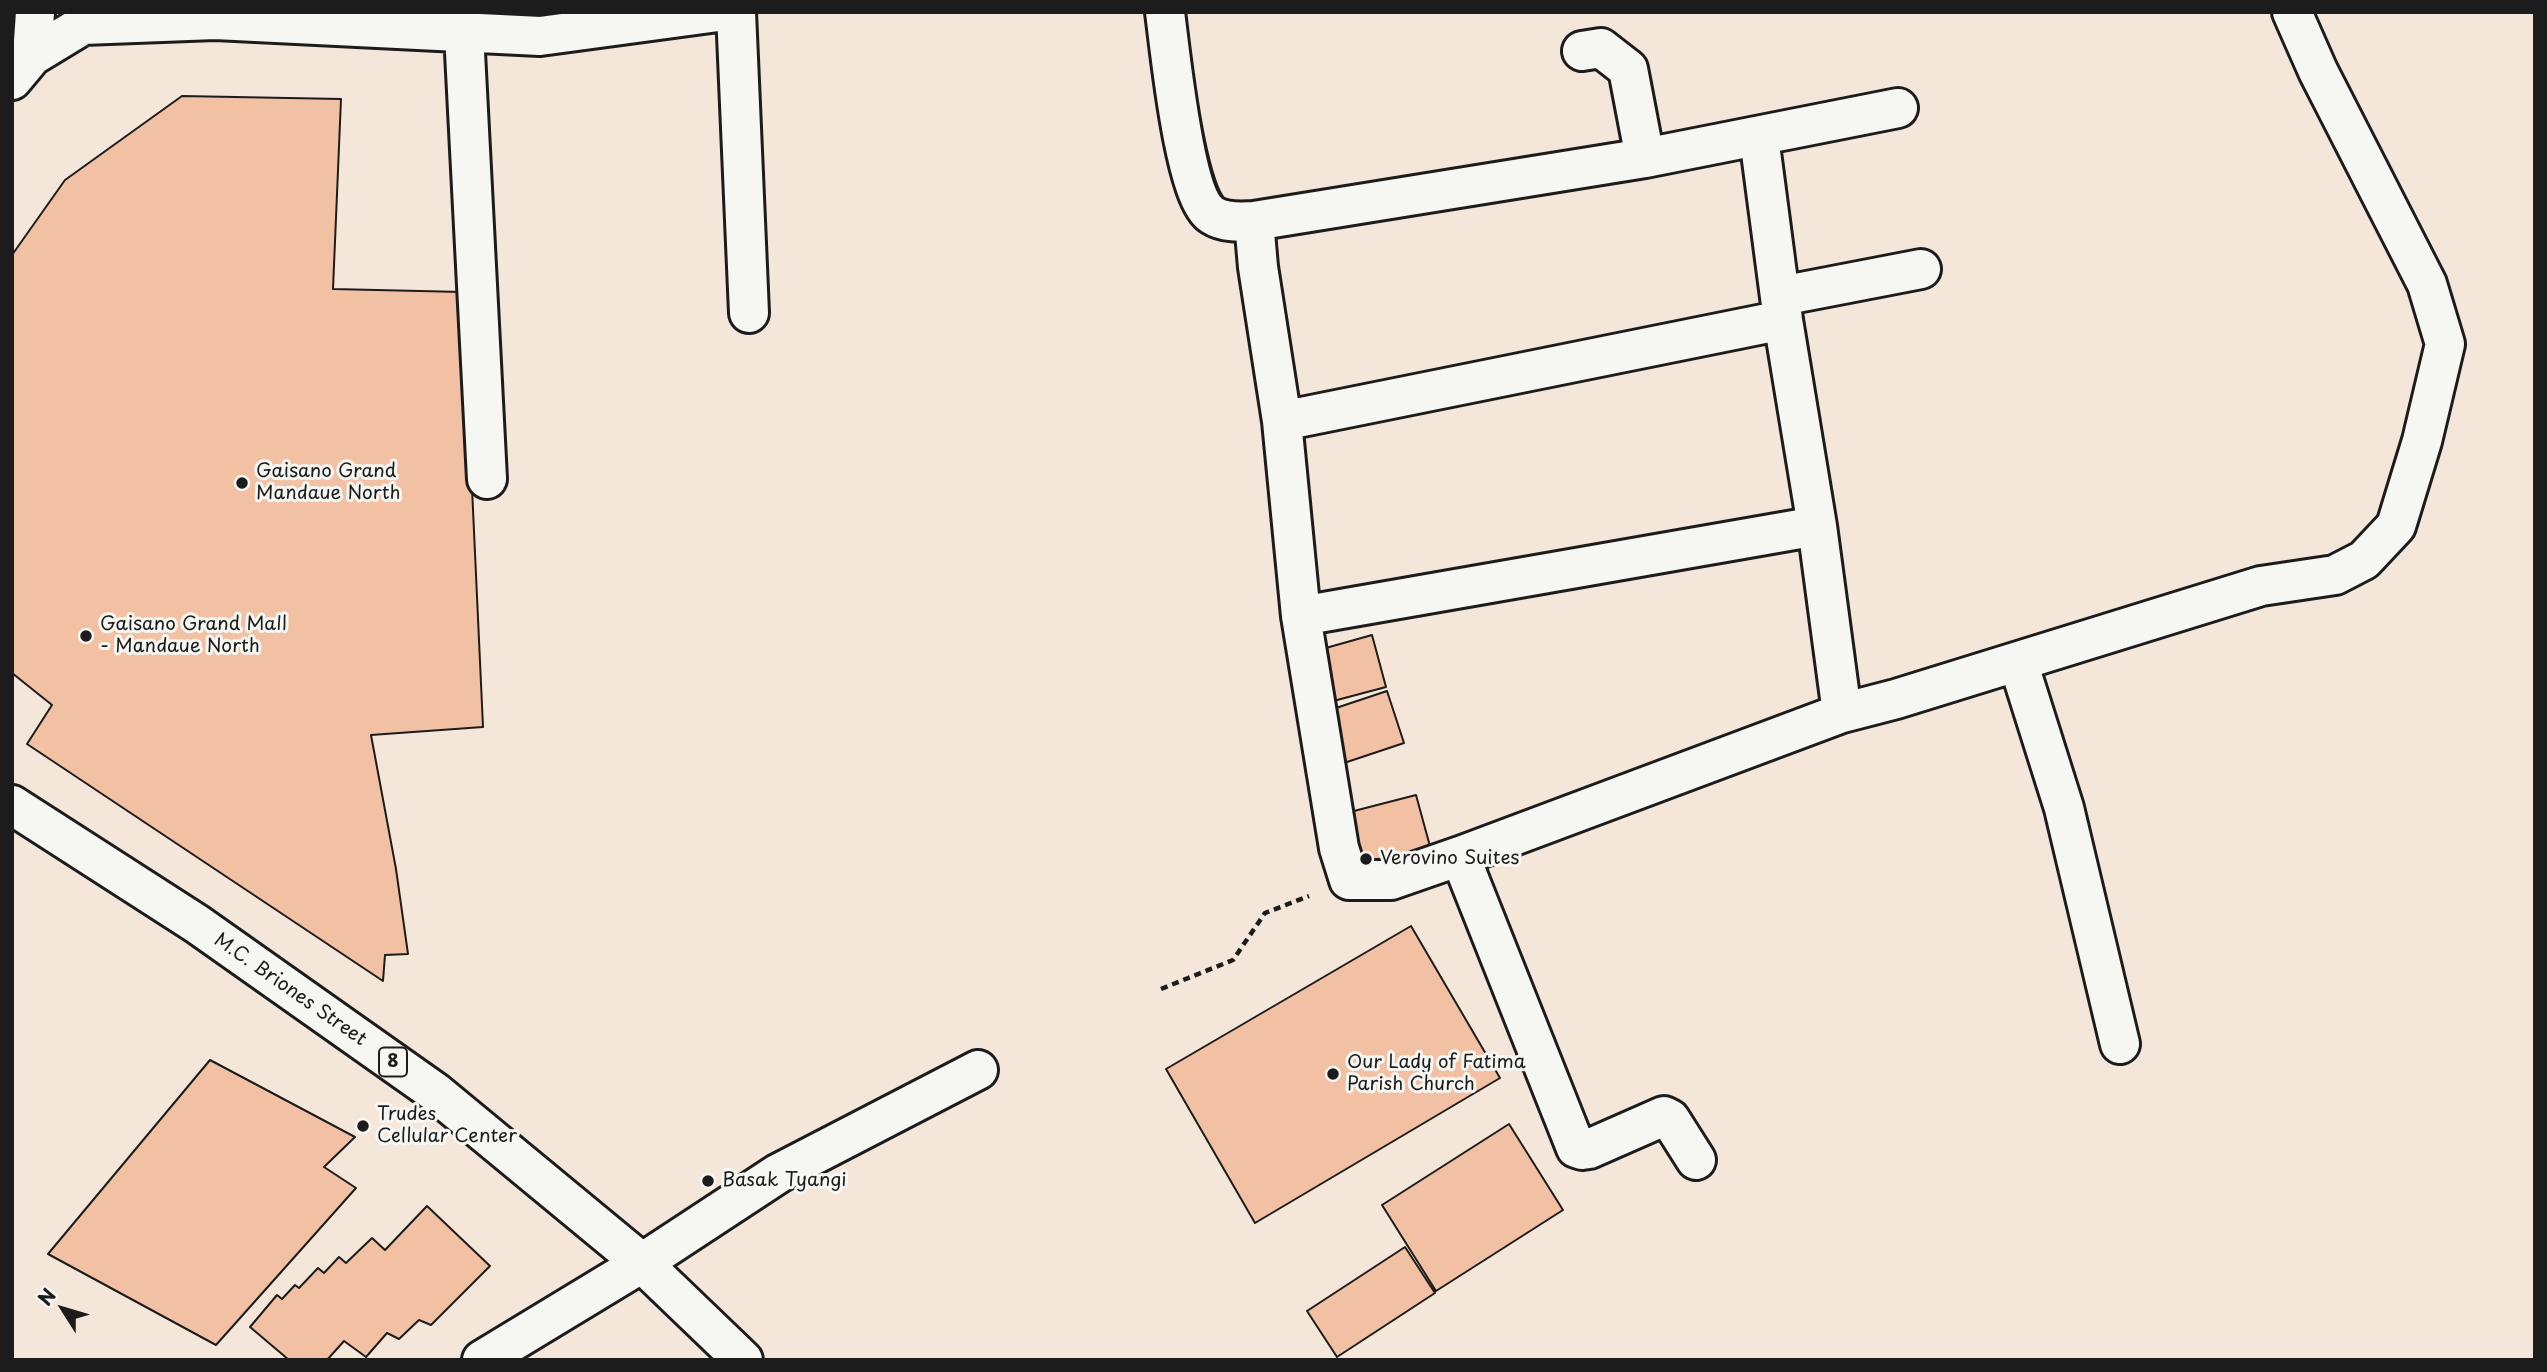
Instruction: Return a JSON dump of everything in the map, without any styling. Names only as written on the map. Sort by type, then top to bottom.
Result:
[{"type":"street","points":[[22,68],[35,12]]},
{"type":"street","points":[[22,68],[83,25],[215,20],[540,36],[718,12]]},
{"type":"street","points":[[736,12],[750,313]]},
{"type":"street","points":[[1165,12],[1182,138],[1200,201],[1211,215],[1230,222],[1254,221],[1645,158],[1898,108]]},
{"type":"street","points":[[1254,221],[1258,267],[1282,421],[1301,616],[1339,848],[1349,880],[1391,880],[1842,713],[2018,662],[2261,586],[2335,575],[2364,559],[2396,526],[2422,441],[2445,344],[2427,284],[2318,71],[2292,12]]},
{"type":"street","points":[[464,33],[487,479]]},
{"type":"street","points":[[1582,51],[1601,48],[1628,69],[1645,158]]},
{"type":"street","points":[[1759,137],[1842,713]]},
{"type":"street","points":[[1282,421],[1782,308],[1921,269]]},
{"type":"street","points":[[1301,616],[1817,526]]},
{"type":"street","points":[[2018,662],[2064,808],[2120,1044]]},
{"type":"street","name":"M.C. Briones Street","points":[[12,805],[197,925],[435,1092],[642,1263],[743,1360]]},
{"type":"street","points":[[1460,856],[1576,1148],[1589,1149],[1664,1116],[1670,1119],[1696,1160]]},
{"type":"street","points":[[482,1360],[642,1263],[779,1174],[978,1070]]},
{"type":"path","points":[[1161,989],[1233,960],[1265,913],[1349,880]]},
{"type":"building","name":"Gaisano Grand Mandaue North","points":[[182,96],[341,99],[333,289],[463,292],[483,727],[371,735],[396,869],[408,954],[385,955],[383,981],[27,744],[52,705],[12,673],[12,255],[65,180]]},
{"type":"building","points":[[1372,635],[1386,687],[1322,704],[1308,653]]},
{"type":"building","points":[[1387,691],[1404,743],[1341,764],[1324,712]]},
{"type":"building","points":[[1416,795],[1431,850],[1364,868],[1350,812]]},
{"type":"building","name":"Our Lady of Fatima Parish Church","points":[[1411,926],[1500,1078],[1255,1223],[1166,1069]]},
{"type":"building","points":[[210,1060],[355,1137],[324,1167],[356,1188],[216,1345],[48,1254]]},
{"type":"building","points":[[1509,1124],[1563,1210],[1436,1291],[1382,1205]]},
{"type":"building","points":[[427,1206],[490,1266],[431,1325],[419,1320],[399,1339],[387,1333],[366,1357],[344,1341],[327,1360],[289,1360],[250,1327],[277,1295],[282,1299],[295,1285],[299,1288],[318,1268],[324,1273],[339,1257],[346,1263],[372,1238],[385,1250]]},
{"type":"building","points":[[1405,1247],[1435,1293],[1337,1357],[1307,1311]]},
{"type":"place","name":"Gaisano Grand Mandaue North","points":[[242,483]]},
{"type":"place","name":"Gaisano Grand Mall - Mandaue North","points":[[86,636]]},
{"type":"place","name":"Verovino Suites","points":[[1366,859]]},
{"type":"place","name":"Our Lady of Fatima Parish Church","points":[[1333,1074]]},
{"type":"place","name":"Trudes Cellular Center","points":[[363,1126]]},
{"type":"place","name":"Basak Tyangi","points":[[708,1181]]}]
